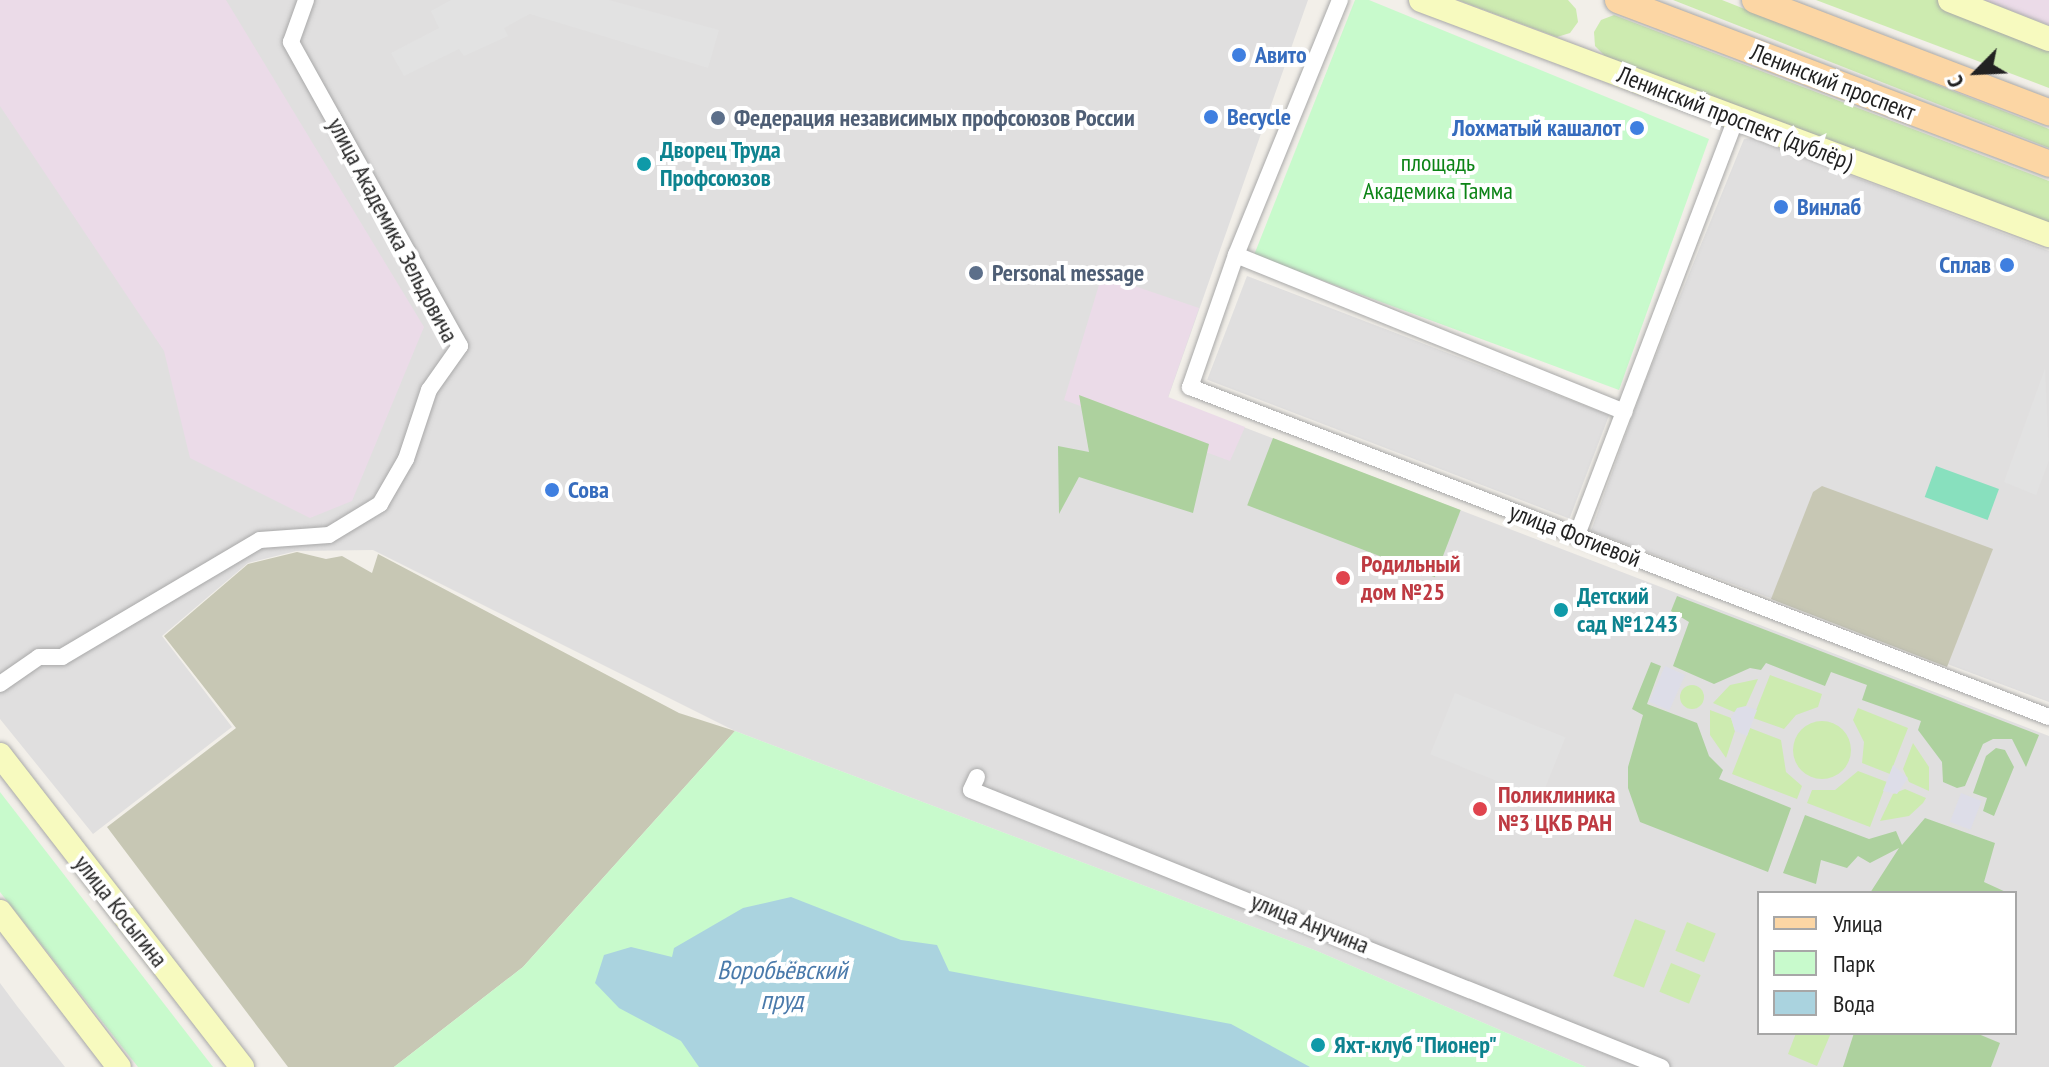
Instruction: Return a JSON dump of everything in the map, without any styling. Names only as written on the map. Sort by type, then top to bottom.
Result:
[{"type":"main road","name":"Ленинский проспект","points":[[1618,0],[2049,164]]},
{"type":"main road","name":"Ленинский проспект","points":[[1755,0],[2049,112]]},
{"type":"street","name":"улица Академика Зельдовича","points":[[0,684],[39,657],[62,657],[260,540],[329,535],[380,504],[406,459],[429,390],[460,346],[291,42],[306,0]]},
{"type":"street","points":[[1340,0],[1236,255],[1625,412]]},
{"type":"street","points":[[1950,0],[2049,39]]},
{"type":"street","name":"Ленинский проспект (дублёр)","points":[[1427,1],[2049,235]]},
{"type":"street","points":[[1577,535],[1737,117]]},
{"type":"street","name":"улица Фотиевой","points":[[1236,255],[1190,387],[2049,717]]},
{"type":"street","name":"улица Косыгина","points":[[0,755],[242,1067]]},
{"type":"street","name":"улица Анучина","points":[[977,777],[971,790],[1661,1067]]},
{"type":"street","points":[[0,912],[119,1067]]},
{"type":"shaded area","points":[[0,0],[1308,0],[1168,398],[2049,736],[2049,1067],[1586,1067],[1317,951],[735,731],[373,550],[296,551],[248,563],[162,636],[232,727],[93,834],[0,719]]},
{"type":"shaded area","points":[[0,0],[226,0],[424,327],[352,501],[310,518],[190,458],[164,351],[0,106]]},
{"type":"shaded area","points":[[451,0],[609,0],[719,30],[708,68],[530,14],[504,28],[508,36],[464,56],[459,49],[404,76],[391,53],[439,28],[431,11]]},
{"type":"shaded area","points":[[1984,0],[2049,0],[2049,25]]},
{"type":"shaded area","points":[[1751,138],[2049,251],[2049,702],[1591,531],[1641,392],[1744,139]]},
{"type":"shaded area","points":[[1102,275],[1199,308],[1168,397],[1245,427],[1230,461],[1064,400]]},
{"type":"shaded area","points":[[1247,276],[1609,415],[1569,519],[1207,380]]},
{"type":"shaded area","points":[[2045,369],[2049,460],[2036,495],[2004,482]]},
{"type":"shaded area","points":[[1822,486],[1993,549],[1947,667],[1771,599],[1813,492]]},
{"type":"shaded area","points":[[297,552],[326,559],[342,556],[372,573],[378,554],[679,713],[735,731],[523,967],[394,1067],[288,1067],[107,827],[236,728],[164,636],[248,564]]},
{"type":"shaded area","points":[[1665,666],[1685,675],[1669,711],[1649,702]]},
{"type":"shaded area","points":[[1455,693],[1565,738],[1541,799],[1430,754]]},
{"type":"shaded area","points":[[1746,706],[1757,710],[1747,736],[1735,731],[1731,718],[1737,708]]},
{"type":"shaded area","points":[[1893,765],[1908,778],[1897,794],[1883,791]]},
{"type":"shaded area","points":[[1961,793],[1982,801],[1970,830],[1950,822]]},
{"type":"shaded area","points":[[0,983],[17,1006],[65,1067],[0,1067]]},
{"type":"green space","name":"площадь Академика Тамма","points":[[1355,0],[1369,0],[1709,139],[1619,390],[1254,255]]},
{"type":"green space","points":[[1458,0],[1568,0],[1576,9],[1578,22],[1570,33],[1557,37]]},
{"type":"green space","points":[[1673,0],[1722,0],[2049,129],[2049,148]]},
{"type":"green space","points":[[1816,0],[1941,0],[2049,41],[2049,88]]},
{"type":"green space","points":[[1614,15],[2049,181],[2049,225],[1605,56],[1595,46],[1594,32],[1601,20]]},
{"type":"green space","points":[[1079,395],[1209,444],[1193,513],[1079,477],[1059,514],[1058,446],[1089,452]]},
{"type":"green space","points":[[1273,438],[1461,510],[1435,577],[1247,505]]},
{"type":"green space","points":[[1936,466],[1999,489],[1988,520],[1925,497]]},
{"type":"green space","points":[[1677,596],[2039,735],[2026,767],[2012,739],[1993,739],[1983,744],[1965,786],[1957,788],[1943,782],[1942,762],[1918,730],[1921,721],[1862,700],[1867,685],[1831,672],[1825,686],[1766,663],[1761,670],[1750,668],[1714,684],[1673,666],[1689,622],[1671,611]]},
{"type":"green space","points":[[1651,662],[1661,666],[1647,704],[1697,723],[1709,756],[1723,770],[1719,779],[1791,808],[1768,872],[1640,822],[1628,788],[1628,767],[1643,715],[1632,709]]},
{"type":"green space","points":[[1770,675],[1822,694],[1818,707],[1796,715],[1784,729],[1753,718]]},
{"type":"green space","points":[[1758,679],[1746,706],[1734,712],[1713,703],[1730,685]]},
{"type":"green space","points":[[1692,685],[1701,688],[1704,697],[1701,706],[1692,709],[1683,706],[1680,697],[1683,688]]},
{"type":"green space","points":[[1858,708],[1908,728],[1890,774],[1862,763],[1864,742],[1853,720]]},
{"type":"green space","points":[[1710,710],[1731,718],[1735,731],[1726,758],[1710,735]]},
{"type":"green space","points":[[1822,721],[1843,729],[1851,750],[1843,771],[1822,779],[1801,771],[1793,750],[1801,729]]},
{"type":"green space","points":[[1750,728],[1781,740],[1786,772],[1802,786],[1797,799],[1732,774]]},
{"type":"green space","points":[[735,731],[1317,951],[1586,1067],[394,1067],[523,967]]},
{"type":"green space","points":[[1913,743],[1929,767],[1929,791],[1909,782],[1903,769]]},
{"type":"green space","points":[[1996,748],[2005,750],[2014,767],[1994,816],[1983,811],[1987,798],[1973,793],[1986,756]]},
{"type":"green space","points":[[1858,771],[1887,782],[1870,827],[1807,803],[1812,790],[1835,790]]},
{"type":"green space","points":[[1905,789],[1926,798],[1909,816],[1880,821],[1893,794]]},
{"type":"green space","points":[[0,792],[213,1067],[138,1067],[0,892]]},
{"type":"green space","points":[[1805,815],[1869,839],[1896,831],[1902,845],[1925,818],[1995,843],[1984,882],[2004,891],[1871,891],[1899,848],[1870,863],[1858,856],[1847,868],[1821,860],[1816,884],[1783,873]]},
{"type":"green space","points":[[1635,919],[1666,931],[1644,988],[1613,976]]},
{"type":"green space","points":[[1687,922],[1716,934],[1704,962],[1675,951]]},
{"type":"green space","points":[[1671,963],[1701,975],[1689,1004],[1659,992]]},
{"type":"green space","points":[[1795,1035],[1830,1035],[1817,1066],[1788,1054]]},
{"type":"green space","points":[[1853,1035],[1981,1035],[2000,1043],[1991,1067],[1843,1067]]},
{"type":"water","name":"Воробьёвский пруд","points":[[791,897],[901,940],[937,945],[949,971],[1231,1024],[1310,1067],[699,1067],[681,1041],[619,1008],[595,983],[604,955],[631,947],[672,957],[674,948],[743,908]]},
{"type":"place","name":"Авито","points":[[1239,55]]},
{"type":"place","name":"Becycle","points":[[1211,117]]},
{"type":"place","name":"Федерация независимых профсоюзов России","points":[[718,118]]},
{"type":"place","name":"Лохматый кашалот","points":[[1637,128]]},
{"type":"place","name":"Дворец Труда Профсоюзов","points":[[644,164]]},
{"type":"place","name":"Винлаб","points":[[1781,207]]},
{"type":"place","name":"Сплав","points":[[2007,265]]},
{"type":"place","name":"Personal message","points":[[976,273]]},
{"type":"place","name":"Сова","points":[[552,490]]},
{"type":"place","name":"Родильный дом №25","points":[[1343,578]]},
{"type":"place","name":"Детский сад №1243","points":[[1561,610]]},
{"type":"place","name":"Поликлиника №3 ЦКБ РАН","points":[[1480,809]]},
{"type":"place","name":"Яхт-клуб \"Пионер\"","points":[[1318,1045]]}]
